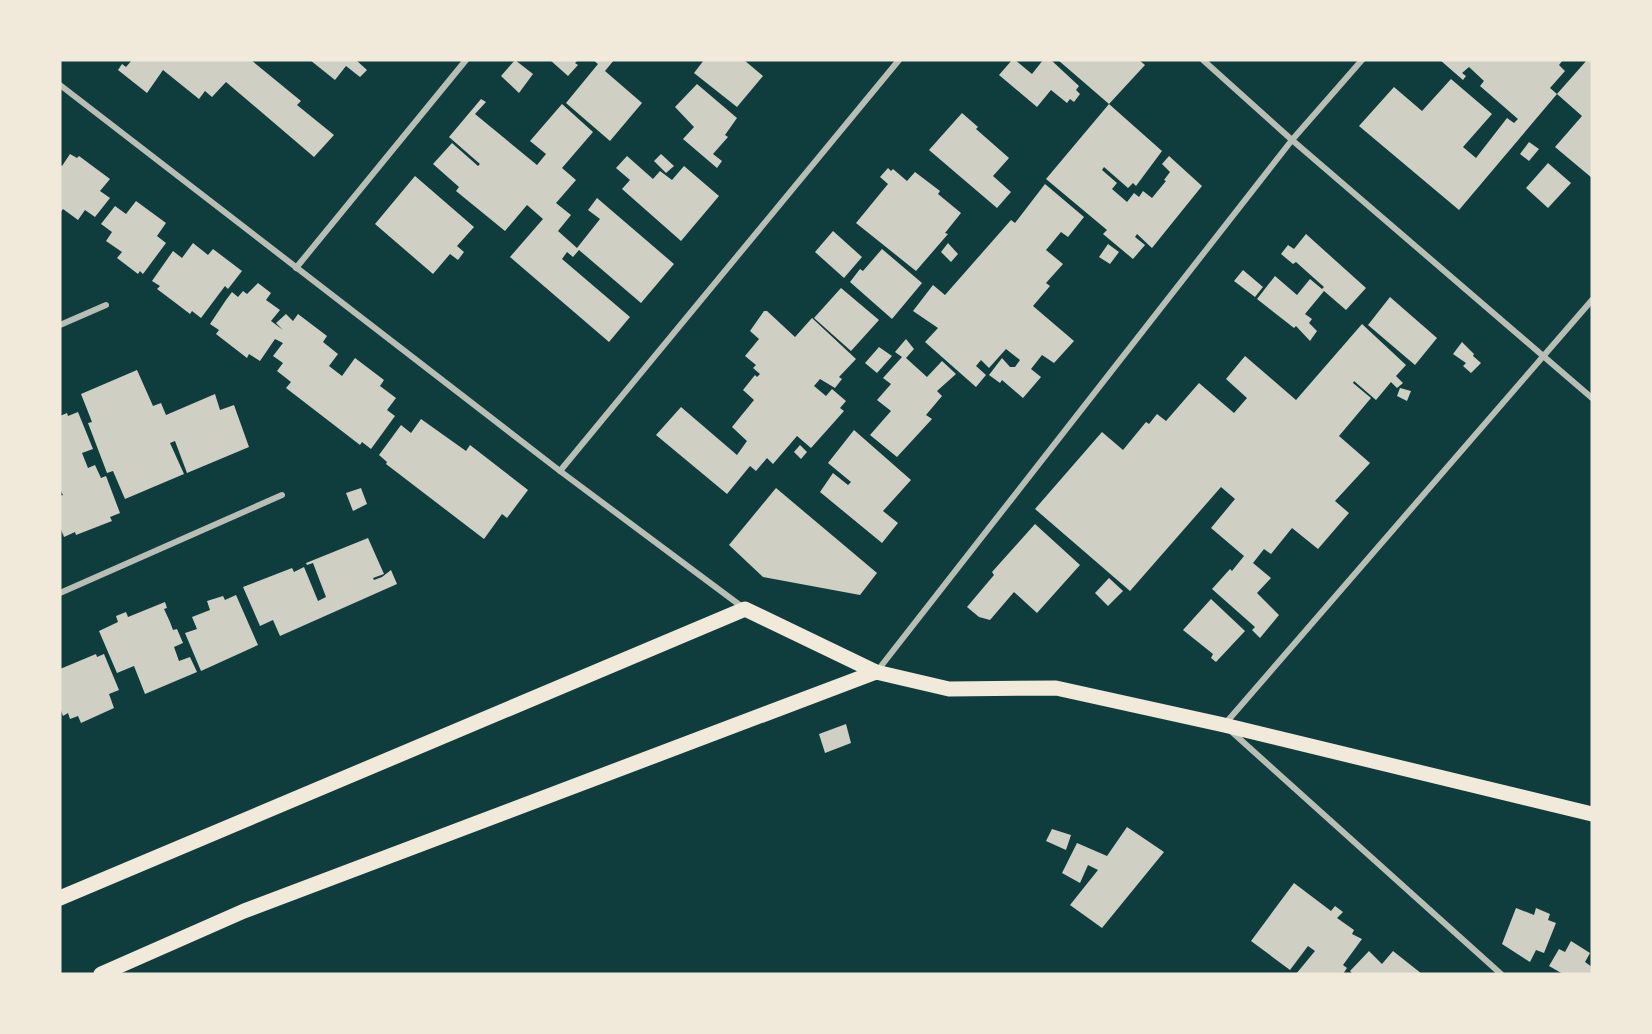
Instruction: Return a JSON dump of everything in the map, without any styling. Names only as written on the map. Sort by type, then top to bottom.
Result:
[{"type":"main road","points":[[60,898],[746,609],[876,672],[950,689],[1056,688],[1224,725],[1592,814]]},
{"type":"main road","points":[[101,974],[244,911],[876,672]]},
{"type":"street","points":[[296,268],[466,60]]},
{"type":"street","points":[[560,471],[899,60]]},
{"type":"street","points":[[1203,60],[1292,140],[1592,398]]},
{"type":"street","points":[[876,672],[1292,140],[1362,60]]},
{"type":"street","points":[[60,85],[560,471],[746,609]]},
{"type":"street","points":[[1501,974],[1224,725],[1592,300]]},
{"type":"street","points":[[60,324],[106,305]]},
{"type":"street","points":[[60,593],[282,495]]},
{"type":"building","points":[[132,60],[251,60],[301,101],[297,105],[334,135],[314,157],[226,82],[212,97],[205,91],[199,99],[163,70],[147,93],[118,70],[122,64],[126,67]]},
{"type":"building","points":[[310,60],[356,60],[367,70],[360,77],[346,66],[335,80]]},
{"type":"building","points":[[515,60],[533,74],[519,93],[501,76]]},
{"type":"building","points":[[550,60],[578,60],[575,63],[578,65],[568,76]]},
{"type":"building","points":[[593,60],[614,60],[605,71],[642,103],[610,141],[566,103],[598,64]]},
{"type":"building","points":[[704,60],[744,60],[763,76],[737,107],[694,73]]},
{"type":"building","points":[[1012,60],[1032,74],[1043,60],[1051,60],[1079,86],[1076,90],[1080,94],[1074,102],[1070,99],[1067,103],[1051,90],[1037,107],[999,75]]},
{"type":"building","points":[[1058,60],[1139,60],[1145,65],[1109,104]]},
{"type":"building","points":[[1440,60],[1563,60],[1559,65],[1565,71],[1550,88],[1557,94],[1459,210],[1359,126],[1394,87],[1422,111],[1451,79],[1492,114],[1463,147],[1476,158],[1507,118],[1514,123],[1518,119],[1480,86],[1484,81],[1469,67],[1462,73],[1466,76],[1463,80]]},
{"type":"building","points":[[1587,60],[1592,60],[1592,178],[1555,147],[1582,116],[1557,94]]},
{"type":"building","points":[[697,84],[737,118],[725,135],[728,137],[713,154],[722,161],[717,168],[683,139],[694,127],[675,107]]},
{"type":"building","points":[[481,99],[486,102],[475,114],[537,165],[546,154],[530,141],[562,104],[593,132],[562,168],[576,180],[556,203],[571,215],[558,231],[577,248],[600,219],[588,210],[597,198],[674,264],[641,303],[579,250],[573,257],[567,252],[562,259],[630,317],[609,342],[510,257],[543,219],[527,205],[505,231],[456,191],[459,187],[433,164],[452,143],[478,166],[480,164],[449,137]]},
{"type":"building","points":[[1109,104],[1162,151],[1136,186],[1133,183],[1128,188],[1104,167],[1102,170],[1117,183],[1112,189],[1127,202],[1134,193],[1139,197],[1143,191],[1152,198],[1166,181],[1164,180],[1170,172],[1162,164],[1169,156],[1202,186],[1152,248],[1137,234],[1135,237],[1145,245],[1133,259],[1103,234],[1107,230],[1046,179]]},
{"type":"building","points":[[962,113],[978,127],[976,129],[1009,158],[993,176],[1011,192],[997,208],[929,150]]},
{"type":"building","points":[[1529,142],[1539,149],[1529,161],[1520,154]]},
{"type":"building","points":[[70,154],[77,158],[79,156],[110,179],[100,191],[110,198],[95,217],[85,210],[78,220],[63,209],[60,213],[60,165],[62,166]]},
{"type":"building","points":[[661,154],[674,166],[666,173],[654,161]]},
{"type":"building","points":[[627,156],[653,179],[660,171],[672,180],[684,166],[719,196],[681,241],[622,189],[630,180],[616,168]]},
{"type":"building","points":[[1548,163],[1571,183],[1548,208],[1526,188]]},
{"type":"building","points":[[888,168],[891,171],[893,169],[907,181],[915,172],[940,191],[938,194],[961,213],[945,233],[948,234],[916,271],[856,223],[888,184],[880,177]]},
{"type":"building","points":[[415,176],[474,227],[457,246],[464,252],[458,260],[450,254],[433,274],[375,224]]},
{"type":"building","points":[[1045,184],[1084,217],[1068,237],[1061,232],[1046,250],[1063,264],[1046,283],[1050,286],[1033,306],[1074,341],[1054,363],[1042,355],[1031,369],[1041,377],[1023,398],[1002,380],[1000,383],[989,375],[1002,358],[1010,367],[1015,367],[1020,360],[1006,349],[989,368],[981,360],[976,366],[986,375],[976,387],[925,342],[938,328],[913,311],[933,285],[945,295],[1011,220],[1015,223]]},
{"type":"building","points":[[136,201],[166,223],[157,236],[166,243],[143,274],[140,271],[138,274],[117,258],[122,252],[106,241],[112,232],[101,224],[115,206],[126,214]]},
{"type":"building","points":[[833,231],[862,257],[844,278],[815,252]]},
{"type":"building","points":[[1306,234],[1366,288],[1346,310],[1324,291],[1305,314],[1312,319],[1309,323],[1317,331],[1310,341],[1296,326],[1294,328],[1257,299],[1275,276],[1297,295],[1310,279],[1322,289],[1324,287],[1296,262],[1293,264],[1281,254],[1288,245],[1294,249]]},
{"type":"building","points":[[193,243],[208,255],[213,249],[242,271],[228,289],[225,286],[201,318],[192,311],[190,314],[157,289],[160,286],[152,281],[173,251],[182,258]]},
{"type":"building","points":[[948,243],[958,254],[951,262],[941,252]]},
{"type":"building","points":[[1108,244],[1119,252],[1110,264],[1099,257]]},
{"type":"building","points":[[882,249],[922,283],[892,319],[850,282],[860,269],[863,271]]},
{"type":"building","points":[[1243,270],[1263,287],[1255,297],[1234,281]]},
{"type":"building","points":[[258,283],[271,293],[266,300],[280,310],[271,321],[283,330],[276,323],[286,314],[293,321],[298,314],[327,336],[323,342],[338,354],[329,366],[342,376],[355,358],[384,380],[380,386],[396,398],[387,410],[395,416],[371,449],[362,442],[360,445],[286,388],[291,382],[277,371],[283,363],[273,356],[283,343],[275,339],[260,361],[249,354],[247,358],[216,334],[219,330],[210,324],[232,292],[238,297],[243,291],[247,294]]},
{"type":"building","points":[[841,288],[879,320],[851,351],[814,318]]},
{"type":"building","points":[[1390,297],[1437,338],[1415,365],[1368,325]]},
{"type":"building","points":[[764,311],[767,311],[795,337],[812,318],[856,359],[839,377],[842,379],[835,388],[820,379],[814,386],[826,396],[832,389],[846,401],[840,408],[844,411],[811,448],[797,436],[773,464],[767,458],[756,471],[750,466],[727,494],[656,435],[681,407],[737,455],[747,441],[732,427],[754,400],[743,390],[755,375],[757,377],[760,374],[753,368],[756,365],[745,356],[759,339],[750,331]]},
{"type":"building","points":[[1362,324],[1406,365],[1396,376],[1403,383],[1397,388],[1391,382],[1376,400],[1354,381],[1353,383],[1371,398],[1339,436],[1370,463],[1335,501],[1349,513],[1318,549],[1292,528],[1271,554],[1264,549],[1253,563],[1271,578],[1257,593],[1279,615],[1260,638],[1252,630],[1255,627],[1212,589],[1230,569],[1232,571],[1244,556],[1211,528],[1235,499],[1221,487],[1130,591],[1035,509],[1102,432],[1123,450],[1146,422],[1149,424],[1157,414],[1166,421],[1199,383],[1234,413],[1247,398],[1226,379],[1245,356],[1296,400]]},
{"type":"building","points":[[906,339],[914,349],[906,358],[927,377],[942,361],[956,374],[937,391],[942,396],[926,415],[932,419],[897,457],[870,435],[891,411],[877,400],[891,384],[883,378],[902,357],[895,352]]},
{"type":"building","points":[[1462,342],[1481,363],[1471,373],[1463,366],[1466,363],[1453,354]]},
{"type":"building","points":[[879,347],[892,356],[877,373],[865,363]]},
{"type":"building","points":[[137,370],[153,406],[161,403],[166,415],[215,394],[220,410],[234,405],[249,447],[187,473],[175,441],[170,443],[184,474],[125,499],[113,471],[107,473],[88,423],[92,422],[81,394]]},
{"type":"building","points":[[1400,388],[1411,391],[1407,401],[1397,396]]},
{"type":"building","points":[[78,412],[93,449],[82,453],[88,468],[95,465],[101,478],[106,476],[120,513],[110,517],[112,521],[76,535],[75,532],[64,537],[60,527],[60,496],[63,495],[60,489],[60,416]]},
{"type":"building","points":[[421,419],[466,451],[470,445],[528,490],[507,518],[502,514],[484,539],[386,464],[387,462],[379,455],[401,425],[411,433]]},
{"type":"building","points":[[854,430],[911,480],[883,511],[898,523],[882,543],[820,492],[833,473],[848,485],[851,482],[828,463]]},
{"type":"building","points":[[800,445],[807,452],[801,459],[794,452]]},
{"type":"building","points":[[361,488],[367,504],[353,511],[346,493]]},
{"type":"building","points":[[776,488],[877,573],[860,595],[763,577],[729,545]]},
{"type":"building","points":[[1035,524],[1080,565],[1037,613],[1014,592],[990,620],[979,617],[967,607],[994,575],[992,572]]},
{"type":"building","points":[[368,538],[384,574],[373,578],[374,580],[391,570],[397,584],[280,636],[273,620],[260,626],[243,587],[292,568],[294,572],[304,567],[318,601],[326,597],[313,563],[307,565],[306,563]]},
{"type":"building","points":[[1109,578],[1123,591],[1108,606],[1095,593]]},
{"type":"building","points":[[236,595],[258,645],[201,671],[185,633],[197,629],[192,617],[210,610],[207,601],[223,596],[225,600]]},
{"type":"building","points":[[1211,599],[1245,631],[1216,662],[1211,658],[1213,654],[1183,630]]},
{"type":"building","points":[[165,602],[167,608],[164,609],[173,630],[177,629],[183,643],[174,647],[179,661],[190,657],[197,672],[145,694],[134,666],[117,673],[99,631],[118,622],[116,616],[126,612],[128,617]]},
{"type":"building","points":[[96,654],[97,657],[104,654],[119,690],[109,694],[114,708],[81,723],[78,716],[70,719],[68,713],[63,716],[60,708],[60,669]]},
{"type":"building","points":[[846,724],[851,743],[825,753],[819,734]]},
{"type":"building","points":[[1127,827],[1164,852],[1102,928],[1070,905],[1098,870],[1088,865],[1080,883],[1062,873],[1077,843],[1107,856]]},
{"type":"building","points":[[1052,829],[1071,835],[1066,850],[1046,841]]},
{"type":"building","points":[[1294,883],[1331,911],[1335,906],[1343,912],[1337,918],[1354,930],[1352,934],[1362,939],[1343,965],[1347,968],[1343,974],[1296,974],[1315,951],[1308,946],[1290,970],[1251,941]]},
{"type":"building","points":[[1516,908],[1534,915],[1536,908],[1550,914],[1548,920],[1556,923],[1544,953],[1536,950],[1530,962],[1502,944]]},
{"type":"building","points":[[1571,941],[1590,953],[1585,962],[1592,967],[1592,974],[1563,974],[1549,966],[1559,949],[1565,952]]},
{"type":"building","points":[[1369,951],[1382,964],[1393,951],[1422,974],[1353,974],[1350,971]]}]
